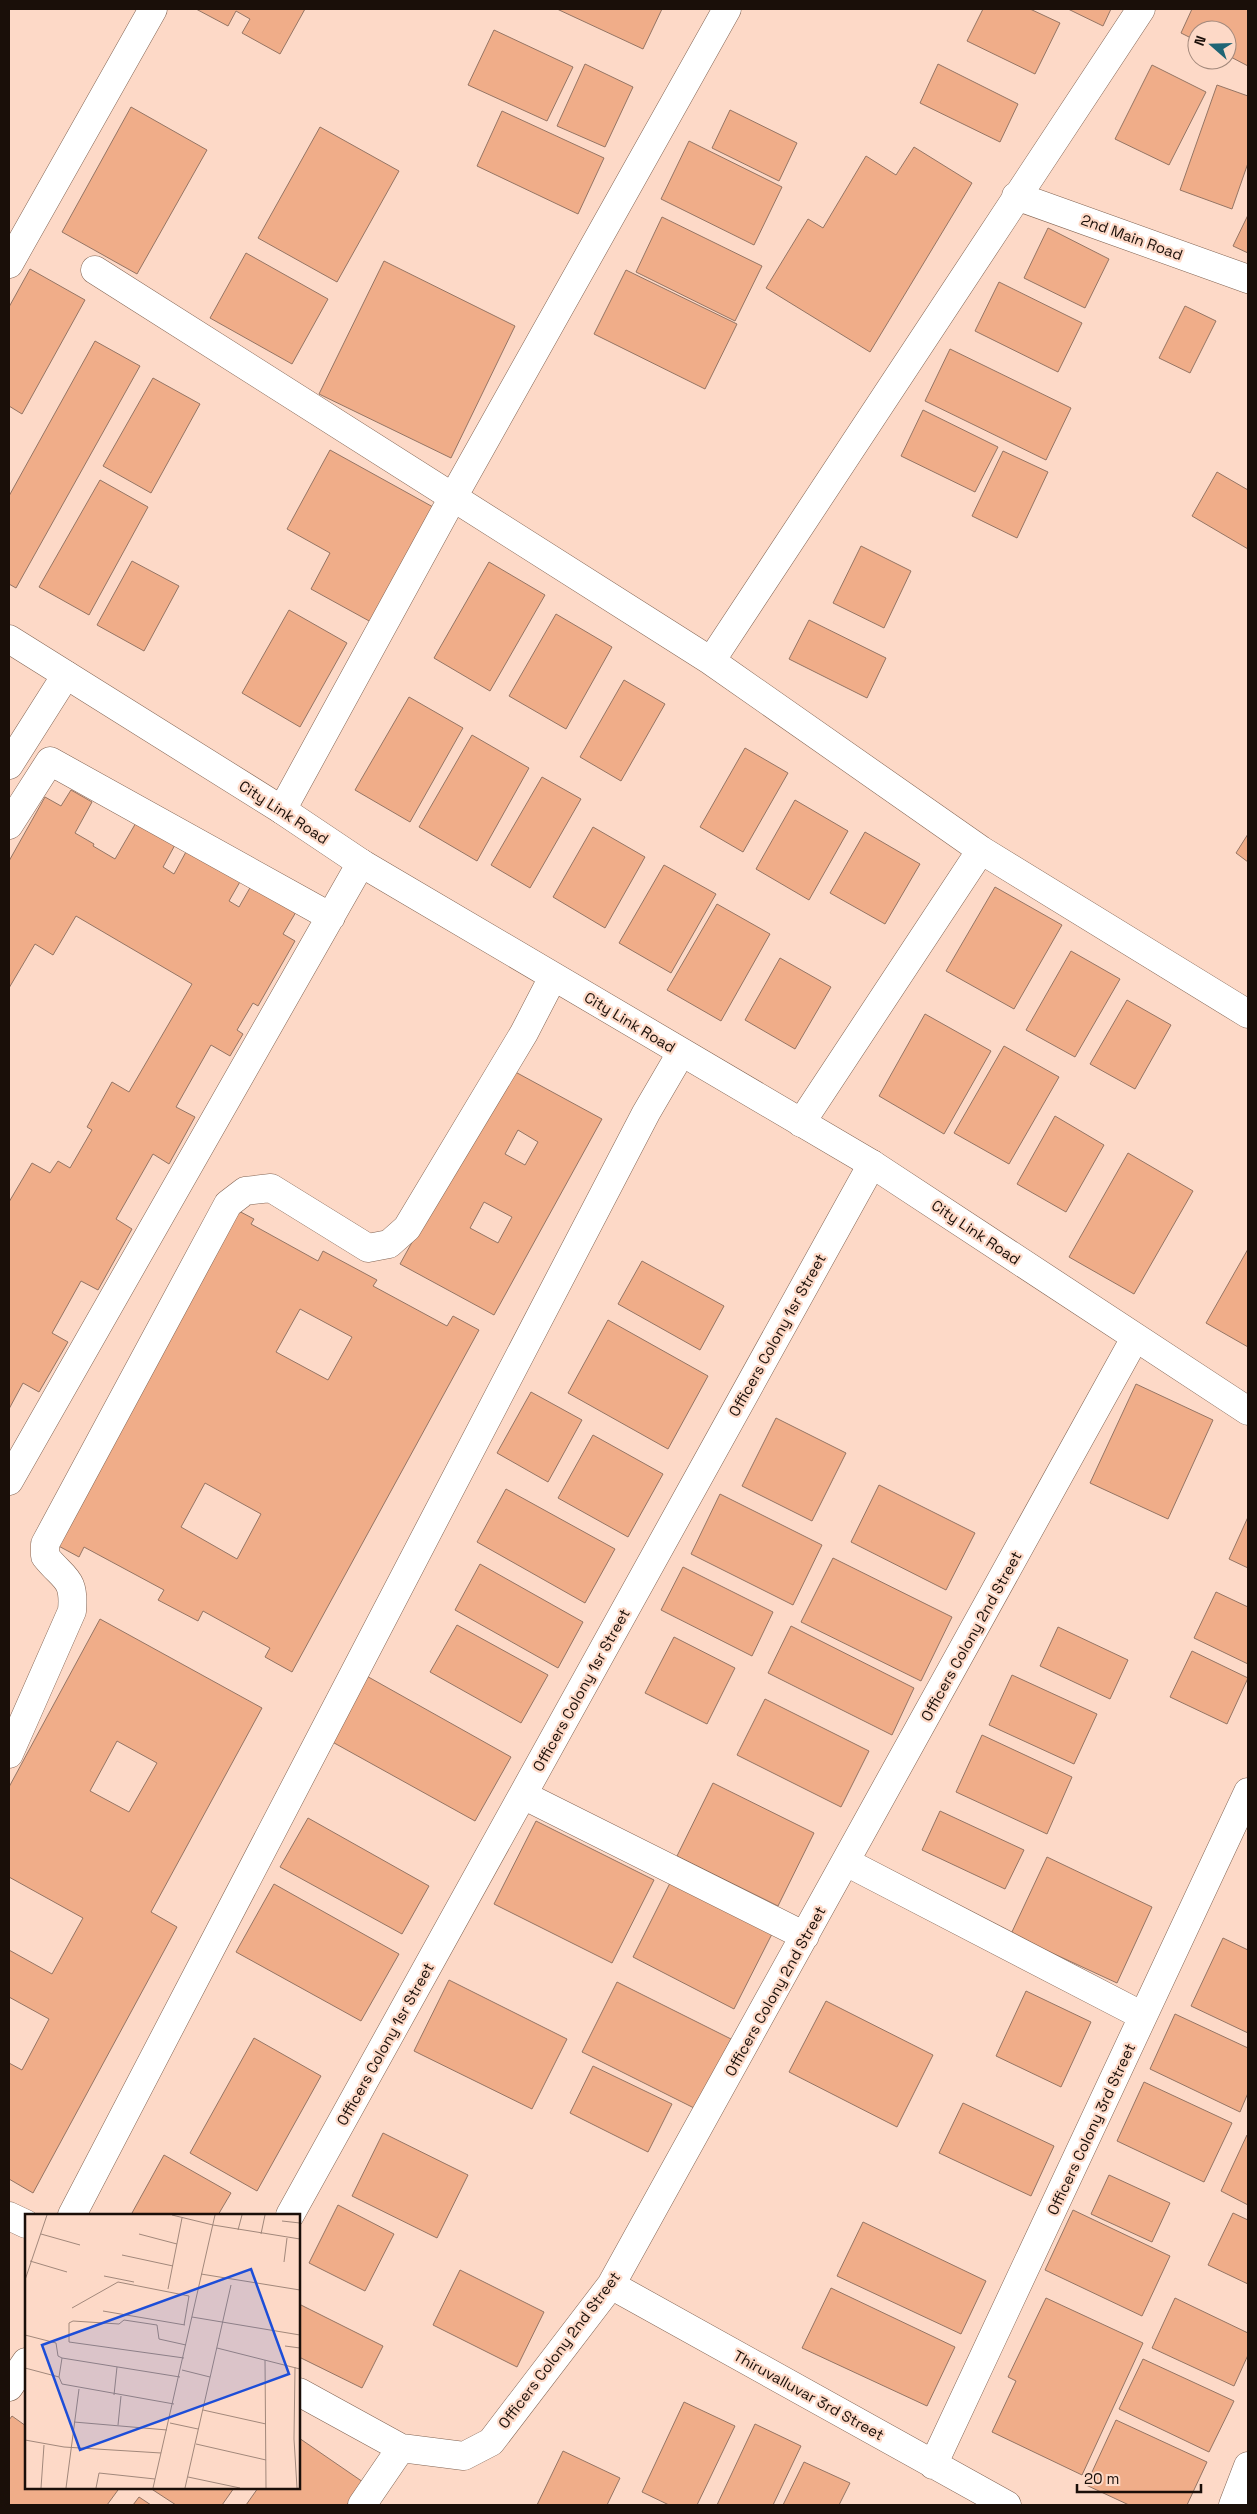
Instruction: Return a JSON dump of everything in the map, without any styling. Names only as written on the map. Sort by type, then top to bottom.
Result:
[{"type":"street","points":[[9,264],[153,9]]},
{"type":"street","points":[[282,810],[452,499],[727,9]]},
{"type":"street","points":[[711,661],[1141,9]]},
{"type":"street","name":"2nd Main Road","points":[[1016,196],[1248,279]]},
{"type":"street","points":[[96,270],[452,499],[711,661],[981,850],[1248,1014]]},
{"type":"street","name":"City Link Road","points":[[9,639],[282,810],[360,863],[872,1164],[1248,1411]]},
{"type":"street","points":[[9,765],[66,675]]},
{"type":"street","points":[[9,825],[50,761],[331,917]]},
{"type":"street","points":[[801,1123],[981,850]]},
{"type":"street","points":[[9,1481],[360,863]]},
{"type":"street","points":[[9,1754],[72,1611],[71,1583],[44,1556],[44,1544],[228,1204],[246,1191],[271,1188],[368,1248],[389,1244],[407,1228],[524,1033],[553,976]]},
{"type":"street","points":[[73,2214],[646,1113],[681,1053]]},
{"type":"street","name":"Officers Colony 1sr Street","points":[[291,2214],[872,1164]]},
{"type":"street","name":"Officers Colony 2nd Street","points":[[300,2393],[401,2448],[464,2456],[491,2442],[611,2284],[1136,1338]]},
{"type":"street","name":"Officers Colony 3rd Street","points":[[933,2465],[1248,1792]]},
{"type":"street","points":[[523,1795],[805,1936]]},
{"type":"street","points":[[846,1862],[1143,2016]]},
{"type":"street","points":[[9,2216],[25,2224]]},
{"type":"street","name":"Thiruvalluvar 3rd Street","points":[[611,2284],[1007,2505]]},
{"type":"street","points":[[9,2387],[25,2363]]},
{"type":"street","points":[[362,2505],[401,2448]]},
{"type":"street","points":[[1233,2505],[1248,2466]]},
{"type":"building","points":[[196,9],[305,9],[280,54],[242,33],[250,19],[236,11],[228,26]]},
{"type":"building","points":[[557,9],[662,9],[643,49]]},
{"type":"building","points":[[983,9],[1030,9],[1060,23],[1035,74],[967,41]]},
{"type":"building","points":[[1068,9],[1111,9],[1103,26]]},
{"type":"building","points":[[1192,9],[1248,9],[1248,66],[1237,60],[1237,20],[1187,20],[1187,36],[1181,33]]},
{"type":"building","points":[[494,30],[573,67],[547,121],[468,85]]},
{"type":"building","points":[[585,64],[633,87],[605,147],[557,126]]},
{"type":"building","points":[[938,64],[1018,104],[1000,142],[920,103]]},
{"type":"building","points":[[1152,65],[1206,92],[1169,165],[1115,139]]},
{"type":"building","points":[[1217,85],[1248,96],[1248,163],[1232,209],[1180,190]]},
{"type":"building","points":[[131,107],[207,150],[137,274],[62,232]]},
{"type":"building","points":[[730,110],[797,143],[779,181],[712,148]]},
{"type":"building","points":[[502,111],[604,158],[578,214],[477,166]]},
{"type":"building","points":[[320,127],[399,171],[337,282],[258,238]]},
{"type":"building","points":[[689,141],[782,187],[754,245],[661,199]]},
{"type":"building","points":[[914,147],[972,183],[870,352],[766,288],[808,219],[823,228],[866,156],[896,175]]},
{"type":"building","points":[[1248,215],[1248,253],[1233,246]]},
{"type":"building","points":[[662,217],[762,266],[735,321],[636,272]]},
{"type":"building","points":[[1048,228],[1109,259],[1085,308],[1024,278]]},
{"type":"building","points":[[246,253],[328,299],[292,364],[210,318]]},
{"type":"building","points":[[384,261],[515,326],[451,458],[319,394]]},
{"type":"building","points":[[30,269],[85,300],[22,414],[9,406],[9,307]]},
{"type":"building","points":[[626,270],[737,324],[705,389],[594,334]]},
{"type":"building","points":[[999,282],[1082,323],[1058,372],[975,331]]},
{"type":"building","points":[[1185,306],[1216,321],[1190,373],[1159,358]]},
{"type":"building","points":[[95,341],[140,366],[16,588],[9,584],[9,496]]},
{"type":"building","points":[[950,349],[1071,408],[1046,460],[925,401]]},
{"type":"building","points":[[153,378],[200,404],[151,493],[103,466]]},
{"type":"building","points":[[923,410],[998,447],[975,492],[901,456]]},
{"type":"building","points":[[330,450],[433,507],[371,622],[311,589],[330,553],[287,529]]},
{"type":"building","points":[[1003,451],[1048,472],[1017,538],[972,516]]},
{"type":"building","points":[[1217,472],[1248,490],[1248,549],[1192,516]]},
{"type":"building","points":[[100,480],[148,507],[89,615],[39,587]]},
{"type":"building","points":[[861,546],[911,571],[884,628],[833,603]]},
{"type":"building","points":[[132,561],[179,586],[144,651],[97,625]]},
{"type":"building","points":[[489,562],[545,595],[490,691],[434,658]]},
{"type":"building","points":[[289,610],[347,643],[300,727],[242,693]]},
{"type":"building","points":[[556,614],[612,647],[566,729],[509,696]]},
{"type":"building","points":[[809,620],[886,658],[867,698],[789,659]]},
{"type":"building","points":[[624,680],[665,704],[621,781],[580,757]]},
{"type":"building","points":[[409,697],[463,728],[410,822],[355,790]]},
{"type":"building","points":[[472,735],[529,768],[477,861],[419,827]]},
{"type":"building","points":[[745,748],[788,773],[743,852],[700,827]]},
{"type":"building","points":[[542,777],[581,799],[530,888],[491,865]]},
{"type":"building","points":[[71,790],[92,802],[75,833],[94,844],[93,846],[115,859],[137,821],[176,843],[163,867],[174,874],[187,850],[241,880],[229,901],[239,907],[251,886],[296,912],[283,934],[295,941],[258,1006],[253,1003],[237,1030],[243,1034],[230,1056],[211,1045],[176,1107],[195,1117],[169,1164],[153,1154],[116,1219],[132,1229],[98,1290],[81,1281],[52,1333],[68,1342],[39,1392],[23,1383],[9,1409],[9,1202],[32,1163],[50,1173],[58,1161],[70,1168],[92,1130],[87,1127],[112,1082],[129,1092],[192,984],[76,916],[53,955],[35,944],[9,988],[9,861],[45,797],[61,806]]},
{"type":"building","points":[[795,800],[848,831],[809,900],[756,869]]},
{"type":"building","points":[[593,827],[645,857],[605,928],[553,897]]},
{"type":"building","points":[[865,832],[920,864],[885,924],[830,893]]},
{"type":"building","points":[[1248,834],[1248,862],[1236,853]]},
{"type":"building","points":[[664,865],[716,894],[671,973],[619,943]]},
{"type":"building","points":[[995,887],[1062,925],[1014,1009],[946,971]]},
{"type":"building","points":[[717,904],[770,934],[721,1021],[667,990]]},
{"type":"building","points":[[1071,951],[1120,979],[1075,1057],[1026,1030]]},
{"type":"building","points":[[780,958],[831,987],[795,1049],[745,1020]]},
{"type":"building","points":[[1127,1000],[1171,1025],[1135,1089],[1090,1064]]},
{"type":"building","points":[[925,1014],[991,1051],[944,1134],[879,1096]]},
{"type":"building","points":[[1004,1046],[1059,1077],[1009,1164],[954,1133]]},
{"type":"building","points":[[508,1068],[602,1119],[494,1315],[400,1264]],"holes":[[[518,1130],[538,1142],[525,1165],[505,1154]],[[484,1202],[512,1217],[498,1243],[470,1228]]]},
{"type":"building","points":[[1055,1116],[1104,1145],[1066,1212],[1017,1184]]},
{"type":"building","points":[[1128,1153],[1193,1191],[1134,1294],[1069,1257]]},
{"type":"building","points":[[235,1209],[254,1219],[251,1224],[318,1261],[323,1251],[377,1280],[373,1286],[447,1326],[453,1316],[479,1330],[292,1672],[265,1657],[270,1648],[203,1611],[198,1621],[158,1600],[164,1590],[84,1547],[79,1557],[53,1543]],"holes":[[[300,1309],[352,1337],[328,1380],[276,1352]],[[205,1483],[261,1514],[237,1559],[181,1527]]]},
{"type":"building","points":[[1248,1249],[1248,1347],[1206,1323]]},
{"type":"building","points":[[642,1261],[724,1306],[700,1350],[618,1304]]},
{"type":"building","points":[[608,1320],[708,1376],[668,1449],[568,1393]]},
{"type":"building","points":[[1136,1384],[1213,1420],[1168,1519],[1090,1483]]},
{"type":"building","points":[[531,1392],[582,1420],[548,1482],[497,1453]]},
{"type":"building","points":[[776,1418],[846,1453],[812,1521],[742,1486]]},
{"type":"building","points":[[593,1435],[663,1474],[628,1537],[558,1498]]},
{"type":"building","points":[[879,1485],[975,1533],[946,1590],[851,1542]]},
{"type":"building","points":[[506,1489],[615,1549],[585,1603],[477,1542]]},
{"type":"building","points":[[720,1494],[822,1545],[793,1605],[691,1554]]},
{"type":"building","points":[[1248,1517],[1248,1568],[1229,1559]]},
{"type":"building","points":[[833,1558],[952,1617],[921,1681],[801,1622]]},
{"type":"building","points":[[480,1564],[583,1622],[558,1668],[455,1610]]},
{"type":"building","points":[[683,1567],[773,1612],[752,1656],[661,1610]]},
{"type":"building","points":[[1216,1592],[1248,1607],[1248,1664],[1194,1638]]},
{"type":"building","points":[[100,1619],[262,1708],[151,1912],[177,1927],[33,2193],[9,2179],[9,2063],[22,2070],[49,2019],[9,1997],[9,1950],[52,1974],[83,1918],[9,1877],[9,1787]],"holes":[[[117,1741],[157,1763],[129,1812],[90,1791]]]},
{"type":"building","points":[[457,1625],[548,1675],[521,1723],[430,1672]]},
{"type":"building","points":[[791,1626],[914,1688],[892,1735],[768,1673]]},
{"type":"building","points":[[1058,1627],[1128,1660],[1110,1699],[1040,1666]]},
{"type":"building","points":[[674,1637],[735,1668],[707,1724],[645,1693]]},
{"type":"building","points":[[1192,1651],[1248,1678],[1227,1724],[1170,1697]]},
{"type":"building","points":[[363,1674],[511,1757],[475,1821],[327,1739]]},
{"type":"building","points":[[1012,1675],[1097,1714],[1074,1764],[989,1725]]},
{"type":"building","points":[[765,1699],[869,1751],[841,1807],[737,1755]]},
{"type":"building","points":[[982,1735],[1072,1777],[1047,1834],[956,1792]]},
{"type":"building","points":[[713,1783],[814,1833],[778,1906],[677,1856]]},
{"type":"building","points":[[940,1811],[1024,1850],[1005,1889],[922,1850]]},
{"type":"building","points":[[308,1818],[429,1886],[402,1934],[280,1867]]},
{"type":"building","points":[[536,1821],[654,1880],[612,1963],[494,1904]]},
{"type":"building","points":[[1047,1857],[1152,1907],[1117,1983],[1011,1934]]},
{"type":"building","points":[[671,1881],[773,1932],[734,2009],[633,1957]]},
{"type":"building","points":[[274,1884],[399,1954],[361,2021],[236,1952]]},
{"type":"building","points":[[1223,1938],[1248,1950],[1248,2033],[1191,2006]]},
{"type":"building","points":[[449,1980],[567,2039],[532,2109],[414,2051]]},
{"type":"building","points":[[617,1982],[731,2039],[696,2109],[582,2052]]},
{"type":"building","points":[[1026,1991],[1091,2022],[1061,2087],[996,2056]]},
{"type":"building","points":[[826,2001],[933,2055],[897,2127],[789,2072]]},
{"type":"building","points":[[1175,2014],[1248,2048],[1248,2093],[1240,2112],[1150,2069]]},
{"type":"building","points":[[254,2038],[321,2076],[257,2191],[190,2153]]},
{"type":"building","points":[[593,2066],[672,2104],[648,2152],[570,2113]]},
{"type":"building","points":[[1144,2082],[1232,2123],[1204,2182],[1117,2141]]},
{"type":"building","points":[[963,2103],[1054,2146],[1031,2196],[939,2153]]},
{"type":"building","points":[[383,2133],[468,2175],[437,2238],[352,2196]]},
{"type":"building","points":[[1248,2136],[1248,2205],[1221,2191]]},
{"type":"building","points":[[164,2155],[231,2193],[219,2214],[132,2213]]},
{"type":"building","points":[[1109,2175],[1170,2203],[1152,2242],[1091,2214]]},
{"type":"building","points":[[338,2205],[394,2234],[365,2291],[309,2263]]},
{"type":"building","points":[[1073,2210],[1170,2256],[1142,2316],[1045,2270]]},
{"type":"building","points":[[1233,2213],[1248,2220],[1248,2284],[1208,2265]]},
{"type":"building","points":[[863,2222],[986,2281],[961,2334],[837,2276]]},
{"type":"building","points":[[460,2270],[544,2312],[517,2367],[433,2325]]},
{"type":"building","points":[[831,2288],[955,2347],[927,2406],[802,2348]]},
{"type":"building","points":[[1046,2298],[1143,2343],[1082,2475],[992,2432],[1016,2381],[1008,2377]]},
{"type":"building","points":[[1175,2298],[1248,2333],[1248,2355],[1234,2386],[1152,2348]]},
{"type":"building","points":[[300,2304],[383,2346],[362,2388],[300,2357]]},
{"type":"building","points":[[1143,2359],[1234,2401],[1209,2452],[1119,2409]]},
{"type":"building","points":[[684,2402],[735,2426],[697,2505],[669,2505],[642,2492]]},
{"type":"building","points":[[12,2416],[25,2425],[25,2489],[116,2489],[118,2490],[107,2505],[9,2505],[9,2420]]},
{"type":"building","points":[[1116,2420],[1207,2462],[1187,2505],[1129,2505],[1086,2485]]},
{"type":"building","points":[[755,2424],[801,2446],[773,2505],[717,2505]]},
{"type":"building","points":[[300,2439],[363,2482],[347,2505],[246,2505],[257,2489],[300,2489]]},
{"type":"building","points":[[563,2451],[620,2478],[607,2505],[537,2505]]},
{"type":"building","points":[[804,2462],[850,2483],[839,2505],[783,2505]]},
{"type":"building","points":[[152,2489],[233,2489],[222,2505],[176,2505]]},
{"type":"building","points":[[139,2497],[151,2505],[133,2505]]}]
